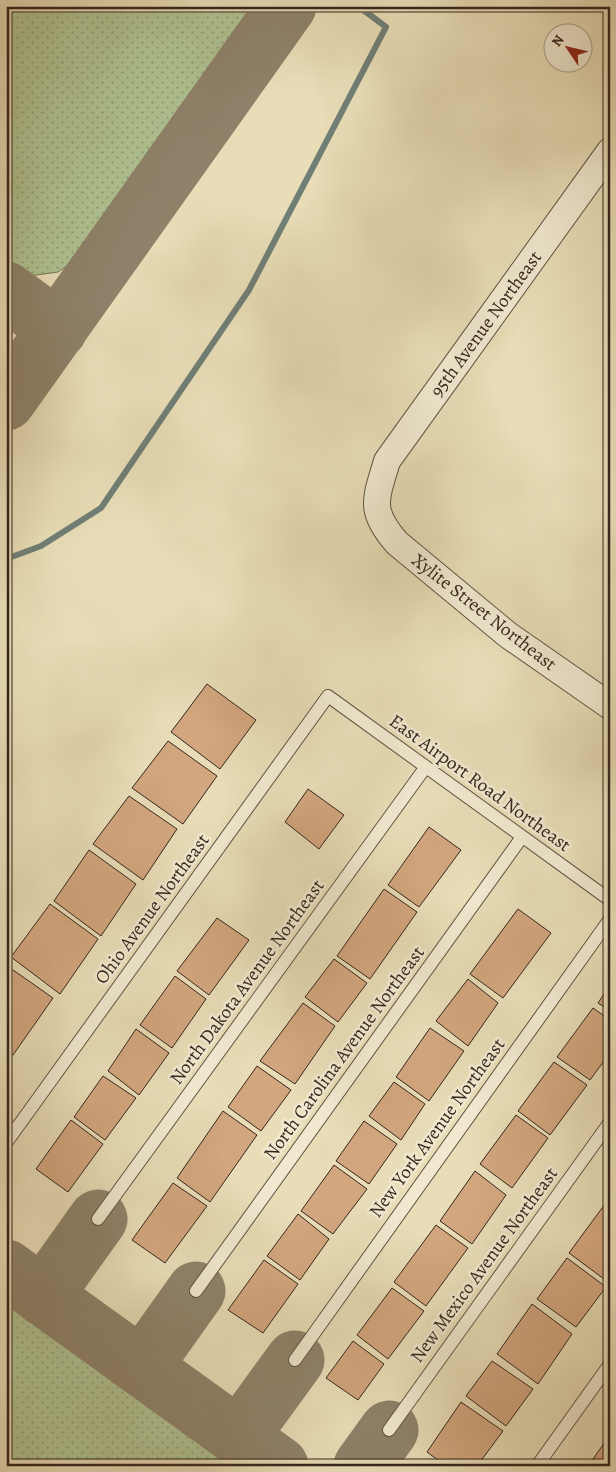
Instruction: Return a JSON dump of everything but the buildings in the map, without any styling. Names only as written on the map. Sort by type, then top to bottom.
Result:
[{"type":"street","name":"95th Avenue Northeast","points":[[375,503],[387,461],[610,151]]},
{"type":"street","name":"Xylite Street Northeast","points":[[375,503],[383,526],[397,543],[508,635],[610,706]]},
{"type":"lane","name":"East Airport Road Northeast","points":[[328,696],[610,900]]},
{"type":"lane","name":"Ohio Avenue Northeast","points":[[6,1143],[328,696]]},
{"type":"lane","name":"North Dakota Avenue Northeast","points":[[98,1219],[425,768]]},
{"type":"lane","name":"North Carolina Avenue Northeast","points":[[196,1291],[522,837]]},
{"type":"lane","name":"New York Avenue Northeast","points":[[295,1360],[610,919]]},
{"type":"lane","name":"New Mexico Avenue Northeast","points":[[389,1430],[610,1122]]},
{"type":"lane","points":[[537,1466],[610,1364]]},
{"type":"green space","points":[[6,6],[263,6],[86,253],[58,272],[29,276],[6,267]]},
{"type":"green space","points":[[6,1294],[246,1466],[6,1466]]},
{"type":"waterway","points":[[6,559],[41,546],[101,508],[249,290],[386,27],[358,6]]},
{"type":"taxiway","points":[[6,401],[287,6]]},
{"type":"taxiway","points":[[6,291],[58,329]]},
{"type":"taxiway","points":[[43,1296],[98,1219]]},
{"type":"taxiway","points":[[6,1269],[279,1466]]},
{"type":"taxiway","points":[[142,1367],[196,1291]]},
{"type":"taxiway","points":[[239,1437],[295,1360]]},
{"type":"taxiway","points":[[363,1466],[389,1430]]}]
